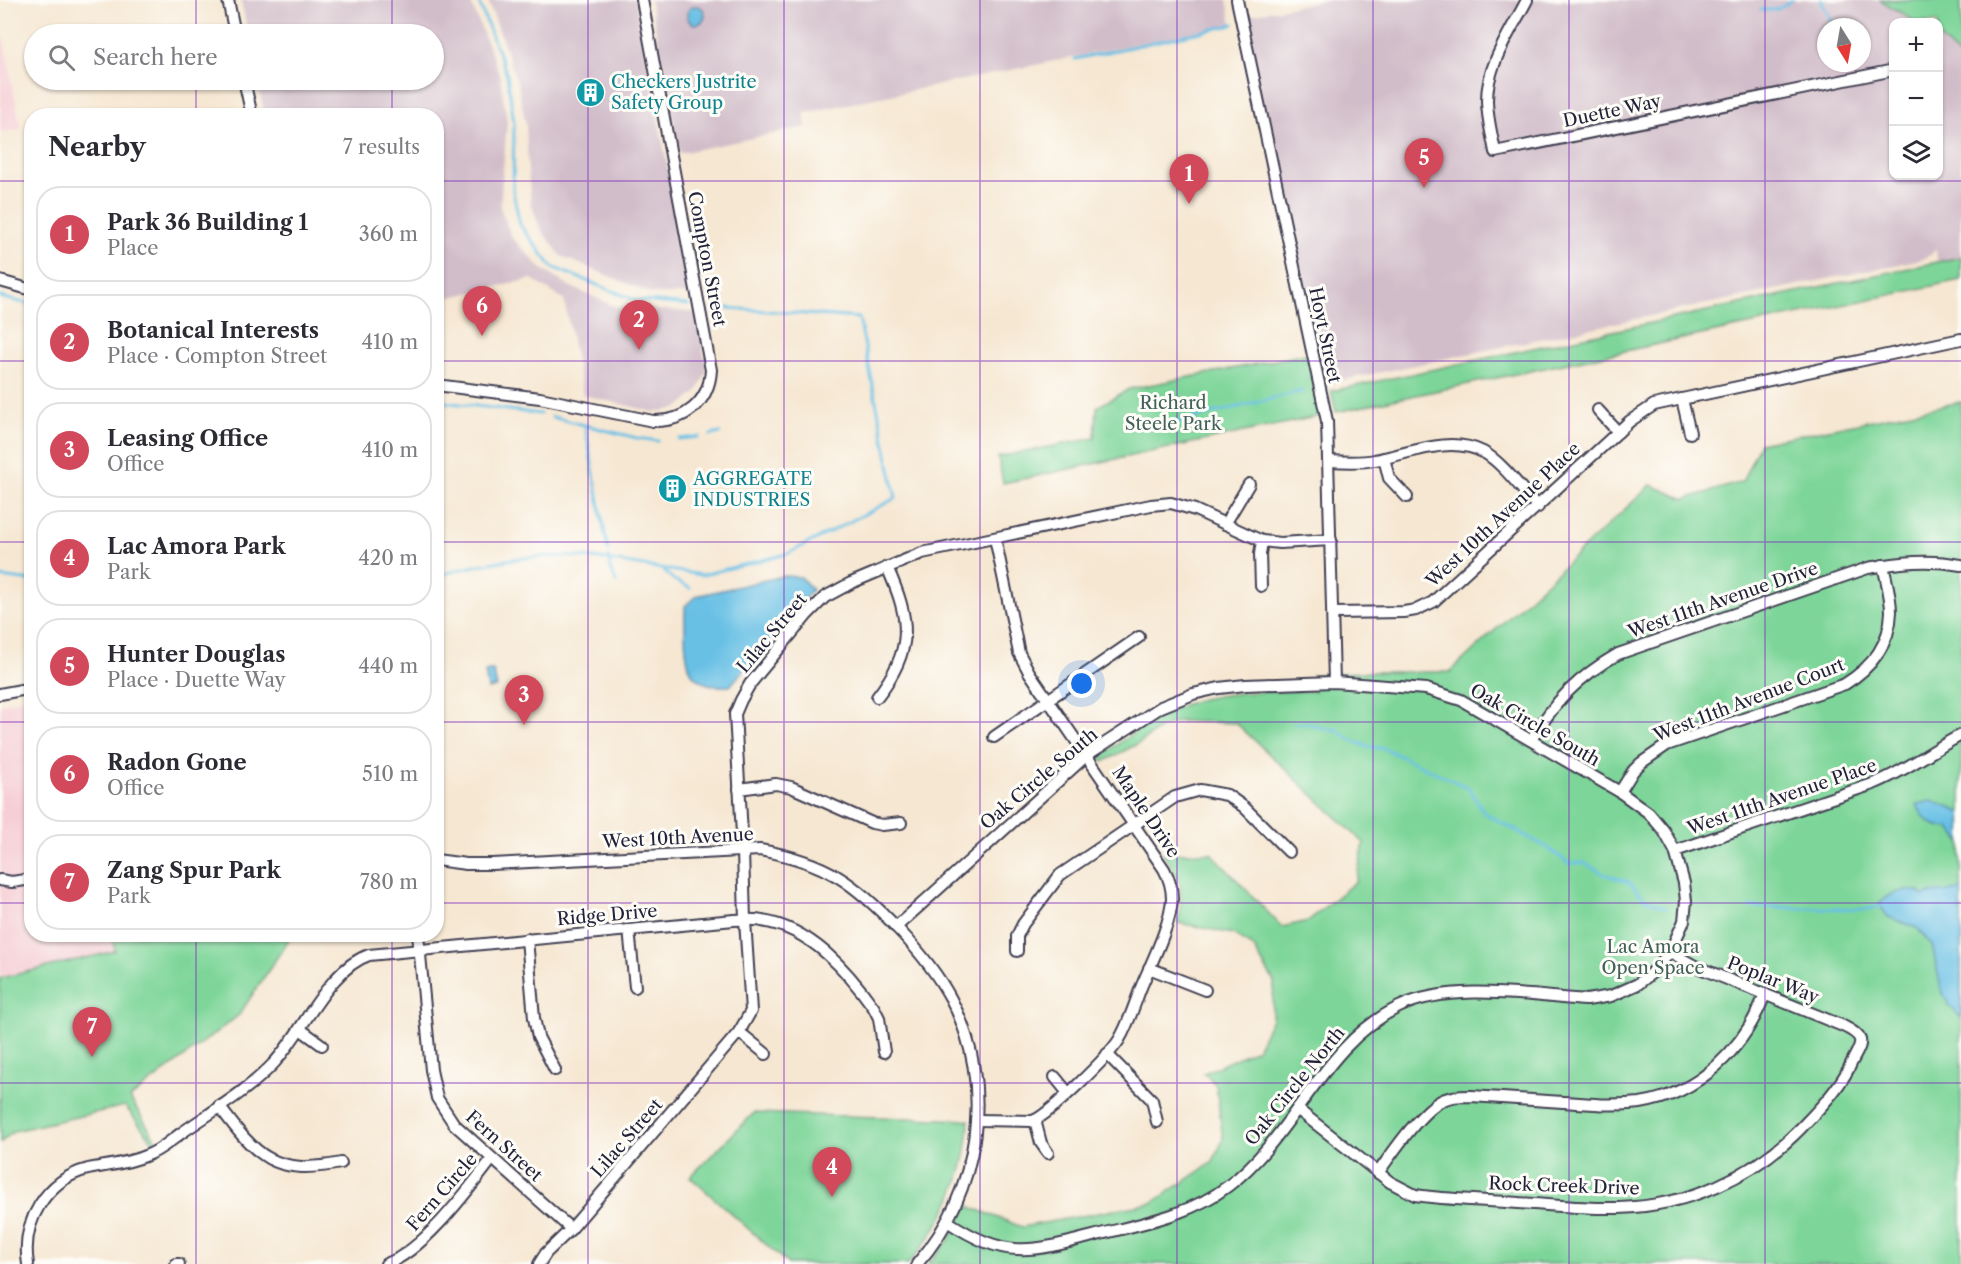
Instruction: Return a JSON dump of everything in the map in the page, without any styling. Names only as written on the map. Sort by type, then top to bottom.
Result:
[{"type":"street","points":[[228,0],[233,24]]},
{"type":"street","name":"Compton Street","points":[[444,386],[540,398],[664,422],[692,410],[708,390],[711,376],[700,305],[642,0]]},
{"type":"street","name":"Hoyt Street","points":[[1237,0],[1327,421],[1335,682]]},
{"type":"street","name":"Duette Way","points":[[1527,0],[1493,65],[1488,86],[1488,117],[1495,152],[1889,71]]},
{"type":"street","points":[[246,90],[250,108]]},
{"type":"street","points":[[0,281],[24,288]]},
{"type":"street","name":"West 10th Avenue Place","points":[[1333,614],[1404,612],[1424,607],[1447,591],[1618,432],[1641,412],[1657,404],[1961,339]]},
{"type":"street","points":[[1682,399],[1690,433]]},
{"type":"street","points":[[1598,410],[1618,432]]},
{"type":"street","points":[[1329,461],[1363,461],[1449,444],[1471,447],[1493,459],[1538,507]]},
{"type":"street","points":[[1384,458],[1389,478],[1407,497]]},
{"type":"street","points":[[1225,524],[1249,484]]},
{"type":"street","name":"Lilac Street","points":[[539,1264],[546,1253],[571,1229],[740,1032],[751,1011],[735,714],[750,684],[807,615],[825,597],[922,553],[1151,505],[1171,503],[1195,510],[1262,541],[1280,543],[1331,540]]},
{"type":"street","name":"Maple Drive","points":[[995,538],[1019,653],[1029,672],[1164,869],[1172,889],[1170,912],[1123,1032],[1115,1046],[1052,1109],[1035,1120]]},
{"type":"street","points":[[1260,586],[1262,541]]},
{"type":"street","name":"West 11th Avenue Drive","points":[[1531,740],[1546,715],[1572,686],[1596,667],[1618,654],[1883,565],[1925,561],[1961,565]]},
{"type":"street","name":"West 11th Avenue Court","points":[[1620,792],[1633,771],[1667,745],[1845,684],[1866,669],[1881,649],[1887,636],[1890,602],[1883,565]]},
{"type":"street","points":[[877,697],[900,660],[906,629],[900,594],[887,567]]},
{"type":"street","points":[[994,736],[1139,637]]},
{"type":"street","name":"Oak Circle South","points":[[897,927],[1087,755],[1161,707],[1193,694],[1219,688],[1335,682],[1426,689],[1461,700],[1620,792],[1649,813],[1664,831],[1675,851],[1684,883],[1686,901],[1684,921],[1670,952]]},
{"type":"street","points":[[0,694],[24,690]]},
{"type":"street","name":"West 11th Avenue Place","points":[[1675,851],[1884,780],[1961,735]]},
{"type":"street","points":[[739,789],[776,784],[791,787],[872,823],[882,825],[901,823]]},
{"type":"street","points":[[1017,951],[1017,936],[1052,884],[1070,868],[1175,796],[1192,791],[1215,791],[1227,795],[1244,807],[1289,852]]},
{"type":"street","name":"West 10th Avenue","points":[[444,861],[492,864],[760,850],[783,854],[826,869],[856,887],[897,927],[938,977],[962,1023],[973,1065],[976,1120],[967,1174],[959,1198],[947,1221],[934,1243],[917,1264]]},
{"type":"street","points":[[0,880],[12,882],[24,880]]},
{"type":"street","name":"Ridge Drive","points":[[28,1264],[27,1239],[30,1224],[41,1202],[54,1188],[68,1177],[87,1170],[147,1156],[219,1106],[267,1069],[300,1029],[338,975],[354,961],[379,953],[745,920],[761,921],[788,928],[813,942],[827,954],[874,1008],[879,1018],[884,1052]]},
{"type":"street","points":[[629,930],[635,987]]},
{"type":"street","points":[[526,939],[534,1018],[542,1045],[555,1070]]},
{"type":"street","name":"Fern Street","points":[[419,942],[431,1070],[437,1098],[454,1124],[571,1229]]},
{"type":"street","name":"Poplar Way","points":[[1670,952],[1695,966],[1843,1026],[1858,1033],[1860,1040]]},
{"type":"street","name":"Oak Circle North","points":[[947,1221],[980,1241],[1005,1249],[1021,1250],[1051,1247],[1169,1216],[1203,1202],[1230,1185],[1258,1157],[1358,1035],[1379,1018],[1407,1004],[1428,997],[1458,993],[1601,999],[1621,993],[1638,984],[1654,971],[1670,952]]},
{"type":"street","points":[[1149,968],[1205,990]]},
{"type":"street","points":[[1378,1173],[1424,1114],[1438,1103],[1450,1098],[1472,1096],[1615,1105],[1651,1100],[1683,1089],[1713,1070],[1735,1048],[1752,1024],[1765,994]]},
{"type":"street","points":[[300,1029],[322,1045]]},
{"type":"street","points":[[740,1032],[766,1054]]},
{"type":"street","name":"Rock Creek Drive","points":[[1297,1108],[1378,1173],[1405,1191],[1428,1197],[1607,1208],[1655,1205],[1689,1197],[1735,1178],[1791,1138],[1834,1093],[1848,1070],[1860,1040]]},
{"type":"street","points":[[1107,1054],[1152,1100],[1157,1122]]},
{"type":"street","points":[[1055,1077],[1068,1093]]},
{"type":"street","points":[[219,1106],[245,1140],[274,1161],[302,1168],[341,1163]]},
{"type":"street","points":[[976,1120],[1035,1120],[1041,1143],[1048,1153]]},
{"type":"street","name":"Fern Circle","points":[[386,1264],[401,1258],[420,1243],[492,1158]]},
{"type":"shaded area","points":[[241,0],[470,0],[500,76],[507,121],[500,207],[512,238],[541,268],[569,286],[616,307],[696,312],[707,371],[697,392],[678,408],[655,412],[583,395],[564,300],[532,279],[444,298],[444,108],[263,108],[259,90],[444,90],[444,24],[246,24]]},
{"type":"shaded area","points":[[488,0],[635,0],[692,294],[652,294],[561,256],[540,228],[531,203],[526,125],[518,85]]},
{"type":"shaded area","points":[[650,0],[1227,0],[1232,24],[804,113],[806,127],[680,153]]},
{"type":"shaded area","points":[[1324,0],[1880,0],[1909,18],[1889,18],[1889,180],[1943,180],[1943,41],[1961,58],[1961,257],[1937,261],[1936,248],[1932,254],[1923,259],[1319,385],[1241,17]]},
{"type":"shaded area","points":[[0,20],[21,129],[0,133]]},
{"type":"shaded area","points":[[24,698],[24,942],[140,942],[137,946],[0,978],[0,705]]},
{"type":"green space","points":[[1880,0],[1961,0],[1961,58],[1943,41],[1943,18],[1909,18]]},
{"type":"green space","points":[[1961,257],[1961,280],[1336,412],[1331,391]]},
{"type":"green space","name":"Richard Steele Park","points":[[1312,353],[1325,415],[1003,483],[998,457],[1095,438],[1097,407],[1129,389]]},
{"type":"green space","name":"Lac Amora Open Space","points":[[1961,402],[1961,1264],[928,1264],[948,1241],[968,1206],[1022,1227],[1152,1203],[1212,1163],[1223,1140],[1216,1085],[1204,1073],[1257,1049],[1272,1019],[1274,982],[1254,948],[1233,934],[1178,923],[1181,901],[1180,886],[1175,872],[1163,853],[1211,853],[1282,927],[1308,921],[1356,881],[1364,843],[1236,723],[1179,721],[1160,728],[1141,742],[1103,762],[1100,757],[1157,718],[1182,705],[1209,697],[1254,692],[1314,691],[1313,675],[1362,672],[1450,672],[1651,485],[1685,499],[1742,482],[1760,443]]},
{"type":"green space","points":[[113,942],[287,942],[239,1015],[130,1098],[156,1140],[153,1142],[125,1106],[14,1131],[0,1143],[0,978],[115,951]]},
{"type":"green space","points":[[754,1113],[969,1120],[968,1140],[952,1198],[933,1233],[908,1264],[788,1264],[690,1177]]},
{"type":"water","points":[[696,6],[702,9],[705,15],[702,21],[696,24],[690,21],[687,15],[690,9]]},
{"type":"water","points":[[783,576],[801,577],[812,590],[730,686],[711,685],[697,679],[690,670],[686,653],[685,606],[696,596]]},
{"type":"water","points":[[493,670],[497,687],[488,689],[485,672]]},
{"type":"water","points":[[1931,801],[1951,807],[1961,813],[1961,841],[1949,828],[1929,822],[1922,814],[1917,804]]},
{"type":"water","points":[[1961,889],[1961,1018],[1942,994],[1932,945],[1917,928],[1888,917],[1880,902],[1893,893],[1903,891],[1919,891],[1923,896]]},
{"type":"waterway","points":[[478,0],[507,75],[514,122],[513,191],[520,225],[552,267],[635,300],[688,305]]},
{"type":"waterway","points":[[1761,9],[1777,9],[1791,0]]},
{"type":"waterway","points":[[1821,0],[1830,18]]},
{"type":"waterway","points":[[1075,59],[1233,24]]},
{"type":"waterway","points":[[0,297],[24,303]]},
{"type":"waterway","points":[[612,561],[702,575],[787,554],[896,498],[859,318],[714,307]]},
{"type":"waterway","points":[[1174,423],[1302,391]]},
{"type":"waterway","points":[[444,402],[540,414]]},
{"type":"waterway","points":[[552,417],[658,441]]},
{"type":"waterway","points":[[585,426],[608,550]]},
{"type":"waterway","points":[[711,435],[720,433]]},
{"type":"waterway","points":[[679,439],[699,437]]},
{"type":"waterway","points":[[444,574],[521,558],[563,556],[607,560]]},
{"type":"waterway","points":[[609,557],[610,568],[616,582]]},
{"type":"waterway","points":[[664,571],[674,580],[690,588]]},
{"type":"waterway","points":[[0,577],[24,580]]},
{"type":"waterway","points":[[1294,724],[1308,723],[1330,730],[1336,729],[1347,738],[1366,746],[1385,749],[1469,788],[1484,813],[1548,848],[1568,863],[1584,863],[1604,874],[1629,882],[1644,898],[1666,908]]},
{"type":"waterway","points":[[1750,907],[1869,909],[1881,906]]},
{"type":"place","name":"Checkers Justrite Safety Group","points":[[590,92]]},
{"type":"place","name":"Hunter Douglas","points":[[1424,188]]},
{"type":"place","name":"Park 36 Building 1","points":[[1189,204]]},
{"type":"place","name":"Radon Gone","points":[[482,336]]},
{"type":"place","name":"Botanical Interests","points":[[639,350]]},
{"type":"place","name":"AGGREGATE INDUSTRIES","points":[[672,489]]},
{"type":"place","name":"Leasing Office","points":[[524,725]]},
{"type":"place","name":"Zang Spur Park","points":[[92,1057]]},
{"type":"place","name":"Lac Amora Park","points":[[832,1197]]}]
